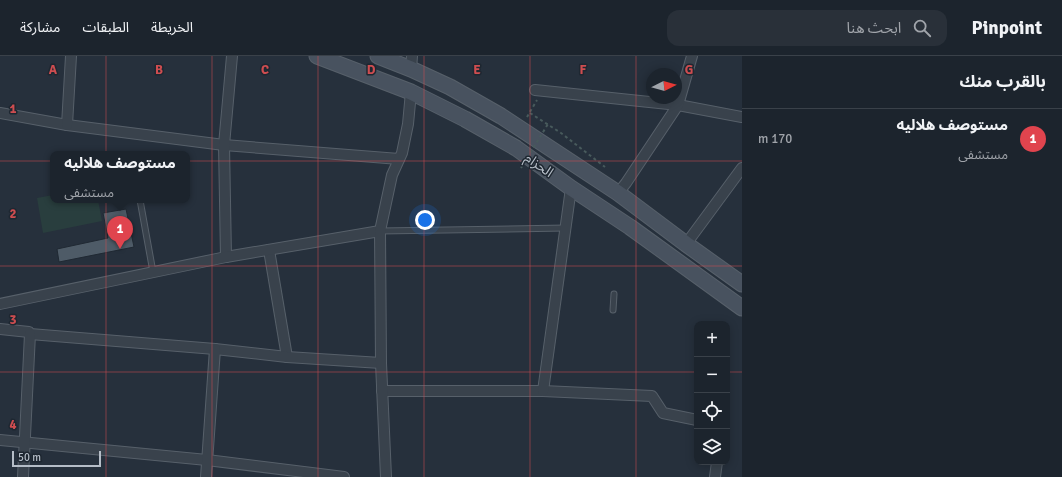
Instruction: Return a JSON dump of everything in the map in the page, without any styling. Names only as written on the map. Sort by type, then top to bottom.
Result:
[{"type":"main road","name":"الحزام","points":[[317,56],[411,92],[465,119],[516,148],[571,188],[630,227],[742,308]]},
{"type":"main road","name":"الحزام","points":[[378,56],[412,63],[496,113],[618,193],[742,284]]},
{"type":"street","points":[[67,125],[71,56]]},
{"type":"street","points":[[226,257],[224,146],[232,56]]},
{"type":"street","points":[[618,193],[678,105],[692,56]]},
{"type":"street","points":[[539,90],[678,105],[742,117]]},
{"type":"street","points":[[386,477],[381,363],[380,231],[392,175],[402,152],[408,124],[411,92]]},
{"type":"street","points":[[0,113],[67,125],[224,146],[399,158]]},
{"type":"street","points":[[686,244],[742,168]]},
{"type":"street","points":[[543,391],[571,188]]},
{"type":"street","points":[[0,304],[226,257],[380,231]]},
{"type":"street","points":[[269,250],[287,357]]},
{"type":"street","points":[[0,329],[29,332],[30,334],[215,349],[287,357],[381,363]]},
{"type":"street","points":[[23,477],[30,334]]},
{"type":"street","points":[[206,477],[215,349]]},
{"type":"street","points":[[382,391],[543,391],[652,396],[664,413],[694,419]]},
{"type":"street","points":[[0,440],[207,460],[344,477]]},
{"type":"street","points":[[716,477],[717,465]]},
{"type":"lane","points":[[141,203],[153,272]]},
{"type":"lane","points":[[380,231],[566,228]]},
{"type":"lane","points":[[613,310],[614,294]]},
{"type":"path","points":[[521,129],[539,90]]},
{"type":"path","points":[[530,112],[608,170]]},
{"type":"path","points":[[521,168],[548,124]]},
{"type":"green space","points":[[50,196],[50,203],[99,203],[102,221],[43,233],[37,198]]},
{"type":"building","points":[[126,209],[134,247],[59,262],[57,249],[108,238],[103,213]]},
{"type":"place","name":"مستوصف هلاليه","points":[[120,249]]}]
